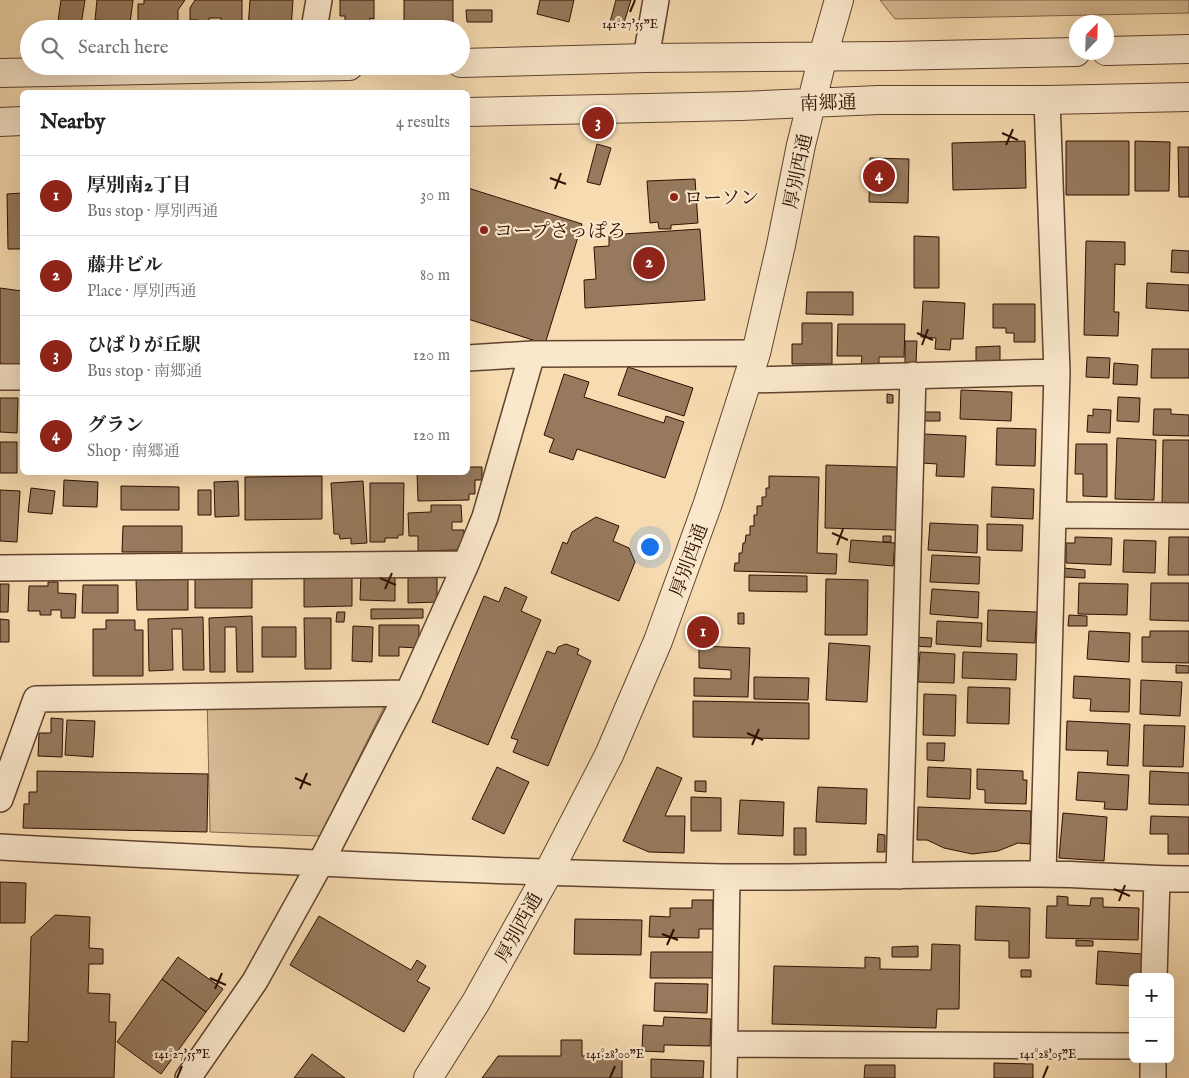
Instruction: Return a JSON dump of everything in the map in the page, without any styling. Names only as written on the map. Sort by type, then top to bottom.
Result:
[{"type":"street","points":[[316,20],[320,0]]},
{"type":"street","points":[[646,58],[656,0]]},
{"type":"street","name":"厚別西通","points":[[428,1078],[476,1002],[548,873],[609,754],[658,641],[708,503],[756,353],[781,246],[801,145],[839,0]]},
{"type":"street","points":[[1114,51],[1189,49]]},
{"type":"street","points":[[470,63],[646,58],[1069,52]]},
{"type":"street","points":[[0,73],[20,73]]},
{"type":"street","name":"南郷通","points":[[470,112],[742,106],[879,100],[1047,100],[1189,97]]},
{"type":"street","points":[[1043,874],[1057,372],[1047,100]]},
{"type":"street","points":[[0,122],[20,121]]},
{"type":"street","points":[[470,358],[532,354],[756,353]]},
{"type":"street","points":[[188,1078],[255,982],[320,864],[408,693],[485,517],[532,354]]},
{"type":"street","points":[[748,380],[1057,372]]},
{"type":"street","points":[[900,876],[913,375]]},
{"type":"street","points":[[0,377],[20,377]]},
{"type":"street","points":[[1054,515],[1189,516]]},
{"type":"street","points":[[0,568],[466,564]]},
{"type":"street","points":[[0,799],[36,699],[408,693]]},
{"type":"street","points":[[0,847],[320,864],[548,873],[727,877],[1043,874],[1189,879]]},
{"type":"street","points":[[724,1078],[727,877]]},
{"type":"street","points":[[1154,973],[1157,879]]},
{"type":"street","points":[[725,1044],[1129,1046]]},
{"type":"street","points":[[1153,1063],[1153,1078]]},
{"type":"shaded area","points":[[880,0],[1189,0],[1189,13],[895,19]]},
{"type":"shaded area","points":[[391,693],[320,836],[210,832],[207,696]]},
{"type":"building","points":[[61,0],[85,0],[82,20],[58,20]]},
{"type":"building","points":[[97,0],[133,0],[130,20],[95,20]]},
{"type":"building","points":[[144,0],[185,0],[178,10],[178,20],[138,20],[138,4],[144,4]]},
{"type":"building","points":[[195,0],[242,0],[242,20],[209,18],[209,20],[190,20],[190,8]]},
{"type":"building","points":[[250,0],[293,0],[292,20],[249,20]]},
{"type":"building","points":[[340,0],[374,0],[374,19],[345,20],[345,16],[340,16]]},
{"type":"building","points":[[404,0],[453,0],[453,20],[404,20]]},
{"type":"building","points":[[540,0],[574,0],[569,22],[537,14]]},
{"type":"building","points":[[616,0],[631,0],[623,26],[610,22]]},
{"type":"building","points":[[466,10],[492,10],[492,22],[470,22],[470,20],[467,20]]},
{"type":"building","points":[[1025,141],[1026,188],[953,190],[952,143]]},
{"type":"building","points":[[1066,141],[1129,141],[1129,195],[1066,195]]},
{"type":"building","points":[[1135,141],[1170,142],[1169,191],[1135,191]]},
{"type":"building","points":[[597,144],[611,148],[600,185],[587,182]]},
{"type":"building","points":[[1178,147],[1189,147],[1189,197],[1179,197]]},
{"type":"building","points":[[870,158],[909,159],[908,203],[869,202]]},
{"type":"building","points":[[695,179],[698,223],[671,225],[671,229],[659,229],[658,222],[650,223],[647,181]]},
{"type":"building","points":[[470,189],[582,224],[545,344],[470,320]]},
{"type":"building","points":[[20,193],[20,249],[8,249],[7,194]]},
{"type":"building","points":[[700,229],[705,300],[585,308],[584,280],[596,279],[594,247],[609,246],[609,235]]},
{"type":"building","points":[[914,236],[939,237],[939,288],[914,288]]},
{"type":"building","points":[[1086,241],[1125,242],[1125,265],[1115,264],[1114,312],[1119,312],[1118,336],[1084,335]]},
{"type":"building","points":[[1172,250],[1189,251],[1189,273],[1171,272]]},
{"type":"building","points":[[1147,283],[1189,285],[1189,311],[1146,308]]},
{"type":"building","points":[[0,288],[20,291],[20,366],[0,363]]},
{"type":"building","points":[[807,292],[853,292],[853,315],[806,314]]},
{"type":"building","points":[[923,301],[965,303],[963,339],[951,339],[950,350],[935,349],[936,338],[921,337]]},
{"type":"building","points":[[993,304],[1035,304],[1035,342],[1014,342],[1014,333],[1006,333],[1006,328],[993,328]]},
{"type":"building","points":[[802,323],[832,323],[832,364],[792,364],[792,344],[802,344]]},
{"type":"building","points":[[838,324],[905,324],[904,357],[879,357],[879,366],[861,366],[862,356],[837,356]]},
{"type":"building","points":[[905,341],[917,341],[916,365],[905,365]]},
{"type":"building","points":[[1000,346],[1000,363],[976,363],[976,347]]},
{"type":"building","points":[[1152,349],[1189,349],[1189,378],[1151,378]]},
{"type":"building","points":[[1087,357],[1110,358],[1109,378],[1086,377]]},
{"type":"building","points":[[1114,363],[1138,365],[1137,385],[1113,384]]},
{"type":"building","points":[[628,367],[693,388],[684,416],[618,395]]},
{"type":"building","points":[[564,374],[589,382],[584,397],[664,423],[666,416],[684,422],[665,478],[577,449],[573,460],[549,452],[554,439],[544,435]]},
{"type":"building","points":[[961,390],[1012,392],[1011,421],[960,419]]},
{"type":"building","points":[[887,394],[893,395],[893,403],[887,403]]},
{"type":"building","points":[[1118,397],[1140,398],[1139,422],[1117,421]]},
{"type":"building","points":[[0,398],[18,398],[17,433],[0,432]]},
{"type":"building","points":[[1093,409],[1111,410],[1110,433],[1087,432],[1088,415],[1093,416]]},
{"type":"building","points":[[1154,409],[1171,409],[1171,414],[1189,415],[1189,436],[1153,435]]},
{"type":"building","points":[[919,412],[940,412],[940,421],[918,421]]},
{"type":"building","points":[[997,428],[1036,429],[1035,466],[996,465]]},
{"type":"building","points":[[924,434],[966,436],[964,477],[936,476],[937,464],[922,463]]},
{"type":"building","points":[[1117,438],[1156,440],[1154,500],[1115,499]]},
{"type":"building","points":[[1163,440],[1189,440],[1189,505],[1162,505]]},
{"type":"building","points":[[0,442],[17,442],[17,473],[0,473]]},
{"type":"building","points":[[1076,444],[1107,444],[1107,497],[1083,496],[1083,474],[1075,474]]},
{"type":"building","points":[[826,465],[897,467],[896,530],[825,528]]},
{"type":"building","points":[[470,467],[482,467],[482,480],[475,480],[475,494],[469,494],[469,500],[418,501],[417,475],[470,475]]},
{"type":"building","points":[[322,476],[322,519],[245,520],[245,477]]},
{"type":"building","points":[[769,476],[819,477],[817,553],[837,554],[836,574],[734,571],[735,563],[739,563],[739,553],[742,553],[746,535],[750,535],[750,526],[754,526],[754,515],[757,515],[757,506],[762,506],[762,497],[766,497],[766,488],[769,488]]},
{"type":"building","points":[[64,480],[98,482],[97,507],[63,506]]},
{"type":"building","points":[[238,481],[239,516],[215,517],[214,482]]},
{"type":"building","points":[[363,481],[367,543],[351,544],[351,538],[340,539],[339,534],[334,534],[331,483]]},
{"type":"building","points":[[370,483],[404,483],[403,535],[398,535],[398,538],[385,538],[385,542],[370,542]]},
{"type":"building","points":[[121,486],[179,487],[179,510],[121,510]]},
{"type":"building","points":[[992,487],[1034,489],[1033,519],[991,517]]},
{"type":"building","points":[[31,488],[55,491],[52,514],[28,512]]},
{"type":"building","points":[[0,490],[20,491],[17,542],[0,541]]},
{"type":"building","points":[[198,490],[211,490],[211,515],[198,515]]},
{"type":"building","points":[[431,505],[461,505],[462,522],[452,522],[452,530],[464,530],[464,543],[457,550],[418,551],[418,536],[409,536],[408,513],[431,512]]},
{"type":"building","points":[[596,517],[619,526],[613,541],[629,548],[635,562],[619,601],[551,573],[563,542],[567,544],[572,532]]},
{"type":"building","points":[[930,523],[978,525],[977,553],[928,550]]},
{"type":"building","points":[[987,524],[1023,525],[1022,551],[987,550]]},
{"type":"building","points":[[123,526],[182,526],[182,552],[122,552]]},
{"type":"building","points":[[883,536],[891,536],[891,542],[883,542]]},
{"type":"building","points":[[1075,537],[1112,538],[1111,565],[1066,563],[1066,543],[1075,543]]},
{"type":"building","points":[[1169,537],[1189,537],[1189,575],[1168,575]]},
{"type":"building","points":[[851,540],[895,543],[893,566],[849,562]]},
{"type":"building","points":[[1124,540],[1156,541],[1155,573],[1123,572]]},
{"type":"building","points":[[932,555],[980,557],[979,584],[930,582]]},
{"type":"building","points":[[1063,568],[1085,570],[1085,578],[1063,577]]},
{"type":"building","points":[[437,570],[437,602],[408,603],[408,571]]},
{"type":"building","points":[[361,573],[395,574],[395,601],[360,600]]},
{"type":"building","points":[[749,575],[807,576],[807,592],[749,591]]},
{"type":"building","points":[[304,577],[352,577],[352,606],[304,607]]},
{"type":"building","points":[[252,578],[252,608],[195,608],[195,579]]},
{"type":"building","points":[[136,579],[188,579],[188,610],[137,610]]},
{"type":"building","points":[[826,579],[868,580],[867,635],[825,635]]},
{"type":"building","points":[[48,582],[58,582],[58,593],[76,594],[75,618],[61,618],[61,610],[51,610],[51,615],[40,615],[40,611],[28,611],[29,586],[48,586]]},
{"type":"building","points":[[1079,583],[1128,584],[1127,615],[1078,614]]},
{"type":"building","points":[[1151,583],[1189,583],[1189,621],[1150,620]]},
{"type":"building","points":[[0,584],[9,584],[8,612],[0,612]]},
{"type":"building","points":[[83,585],[118,585],[118,613],[82,613]]},
{"type":"building","points":[[505,587],[527,597],[521,611],[541,620],[488,745],[432,722],[484,596],[499,602]]},
{"type":"building","points":[[932,589],[979,592],[978,618],[930,614]]},
{"type":"building","points":[[371,609],[423,609],[423,618],[371,619]]},
{"type":"building","points":[[988,610],[1037,612],[1035,643],[987,641]]},
{"type":"building","points":[[337,612],[345,612],[344,622],[336,622]]},
{"type":"building","points":[[738,613],[744,613],[744,624],[738,624]]},
{"type":"building","points":[[1069,615],[1087,616],[1087,626],[1068,626]]},
{"type":"building","points":[[252,616],[253,672],[237,672],[236,627],[225,627],[225,672],[210,672],[209,618]]},
{"type":"building","points":[[203,617],[204,670],[183,670],[182,629],[172,629],[173,670],[149,671],[148,619]]},
{"type":"building","points":[[304,618],[331,618],[331,669],[305,669]]},
{"type":"building","points":[[0,619],[9,620],[9,642],[0,642]]},
{"type":"building","points":[[106,620],[135,620],[135,630],[143,630],[143,676],[93,676],[93,629],[106,629]]},
{"type":"building","points":[[937,621],[982,623],[981,647],[936,644]]},
{"type":"building","points":[[379,625],[419,625],[419,648],[399,647],[399,656],[379,656]]},
{"type":"building","points":[[353,626],[373,627],[372,662],[352,661]]},
{"type":"building","points":[[262,627],[296,627],[296,657],[262,657]]},
{"type":"building","points":[[1089,631],[1130,633],[1129,662],[1087,659]]},
{"type":"building","points":[[1150,631],[1189,631],[1189,663],[1142,662],[1142,637],[1150,637]]},
{"type":"building","points":[[914,637],[932,638],[931,647],[913,646]]},
{"type":"building","points":[[829,643],[870,646],[867,702],[826,700]]},
{"type":"building","points":[[566,644],[579,649],[577,654],[591,661],[548,766],[513,752],[518,740],[511,738],[547,651],[555,654],[558,647]]},
{"type":"building","points":[[699,646],[750,648],[748,697],[694,696],[694,678],[731,679],[731,670],[699,668]]},
{"type":"building","points":[[920,652],[955,654],[954,683],[918,682]]},
{"type":"building","points":[[963,652],[1017,654],[1016,680],[962,678]]},
{"type":"building","points":[[1176,665],[1189,666],[1189,673],[1176,673]]},
{"type":"building","points":[[1074,676],[1130,679],[1129,712],[1090,711],[1091,699],[1073,698]]},
{"type":"building","points":[[754,677],[809,678],[808,700],[754,699]]},
{"type":"building","points":[[1141,680],[1182,682],[1180,716],[1140,714]]},
{"type":"building","points":[[968,687],[1010,688],[1009,724],[967,723]]},
{"type":"building","points":[[924,694],[956,695],[955,736],[923,735]]},
{"type":"building","points":[[693,701],[809,703],[809,739],[693,737]]},
{"type":"building","points":[[51,718],[63,719],[62,757],[38,756],[39,733],[51,733]]},
{"type":"building","points":[[67,720],[95,721],[93,757],[65,755]]},
{"type":"building","points":[[1067,721],[1130,724],[1128,766],[1107,765],[1108,751],[1066,750]]},
{"type":"building","points":[[1144,725],[1185,726],[1183,767],[1143,766]]},
{"type":"building","points":[[927,743],[945,743],[944,761],[927,760]]},
{"type":"building","points":[[497,767],[529,782],[504,834],[472,819]]},
{"type":"building","points":[[657,767],[682,778],[665,816],[685,816],[684,853],[649,852],[623,841]]},
{"type":"building","points":[[928,767],[971,769],[970,799],[927,797]]},
{"type":"building","points":[[977,769],[1023,771],[1023,780],[1027,780],[1026,804],[985,803],[985,790],[977,789]]},
{"type":"building","points":[[37,771],[208,774],[207,832],[23,828],[24,804],[29,804],[29,792],[37,792]]},
{"type":"building","points":[[1150,771],[1189,773],[1189,805],[1149,804]]},
{"type":"building","points":[[1078,772],[1129,775],[1127,810],[1104,809],[1105,802],[1076,800]]},
{"type":"building","points":[[695,781],[706,781],[706,792],[695,791]]},
{"type":"building","points":[[818,787],[867,789],[866,824],[816,822]]},
{"type":"building","points":[[691,797],[721,798],[721,831],[691,831]]},
{"type":"building","points":[[740,800],[784,802],[783,836],[738,834]]},
{"type":"building","points":[[918,807],[1031,811],[1030,844],[1018,843],[998,851],[972,854],[944,848],[927,840],[917,840]]},
{"type":"building","points":[[1063,813],[1107,817],[1104,861],[1059,858]]},
{"type":"building","points":[[1151,816],[1189,817],[1189,854],[1168,854],[1168,834],[1150,834]]},
{"type":"building","points":[[794,828],[806,828],[806,855],[794,855]]},
{"type":"building","points":[[878,834],[885,835],[885,852],[877,852]]},
{"type":"building","points":[[0,882],[26,883],[25,923],[0,923]]},
{"type":"building","points":[[1057,896],[1068,897],[1068,905],[1090,906],[1091,898],[1103,898],[1103,907],[1139,908],[1138,940],[1046,938],[1047,906],[1057,906]]},
{"type":"building","points":[[692,900],[713,900],[713,929],[699,929],[699,938],[649,937],[650,916],[670,917],[670,908],[692,908]]},
{"type":"building","points":[[976,906],[1030,908],[1029,958],[1009,958],[1009,941],[975,940]]},
{"type":"building","points":[[55,915],[90,917],[89,948],[103,949],[103,964],[89,964],[88,993],[110,994],[109,1022],[116,1022],[114,1078],[11,1078],[12,1041],[28,1042],[31,937]]},
{"type":"building","points":[[319,916],[411,970],[417,960],[426,966],[417,981],[430,988],[404,1032],[290,965]]},
{"type":"building","points":[[575,919],[642,920],[641,955],[574,954]]},
{"type":"building","points":[[1076,940],[1093,941],[1093,946],[1076,946]]},
{"type":"building","points":[[932,944],[960,945],[959,1009],[937,1009],[936,1028],[772,1024],[774,966],[865,968],[865,957],[880,958],[880,969],[931,970]]},
{"type":"building","points":[[918,946],[918,957],[892,957],[892,947]]},
{"type":"building","points":[[1098,951],[1143,954],[1142,973],[1129,973],[1129,986],[1096,984]]},
{"type":"building","points":[[651,952],[716,952],[716,978],[650,978]]},
{"type":"building","points":[[178,957],[223,989],[206,1012],[162,979]]},
{"type":"building","points":[[1021,970],[1031,970],[1031,977],[1021,977]]},
{"type":"building","points":[[162,979],[206,1012],[161,1074],[117,1042]]},
{"type":"building","points":[[655,983],[708,984],[707,1013],[654,1011]]},
{"type":"building","points":[[664,1017],[711,1019],[710,1046],[664,1045],[664,1052],[642,1051],[643,1025],[663,1026]]},
{"type":"building","points":[[561,1040],[582,1040],[582,1056],[622,1056],[622,1078],[482,1078],[498,1056],[561,1056]]},
{"type":"building","points":[[312,1054],[345,1078],[294,1078]]},
{"type":"building","points":[[651,1059],[704,1061],[703,1078],[651,1078]]},
{"type":"building","points":[[994,1063],[1033,1064],[1033,1078],[994,1078]]},
{"type":"building","points":[[865,1065],[895,1065],[895,1078],[864,1078]]},
{"type":"place","name":"ひばりが丘駅","points":[[598,123]]},
{"type":"place","name":"グラン","points":[[879,176]]},
{"type":"place","name":"ローソン","points":[[674,197]]},
{"type":"place","name":"コープさっぽろ","points":[[484,230]]},
{"type":"place","name":"藤井ビル","points":[[649,263]]},
{"type":"place","name":"厚別南2丁目","points":[[703,632]]}]
